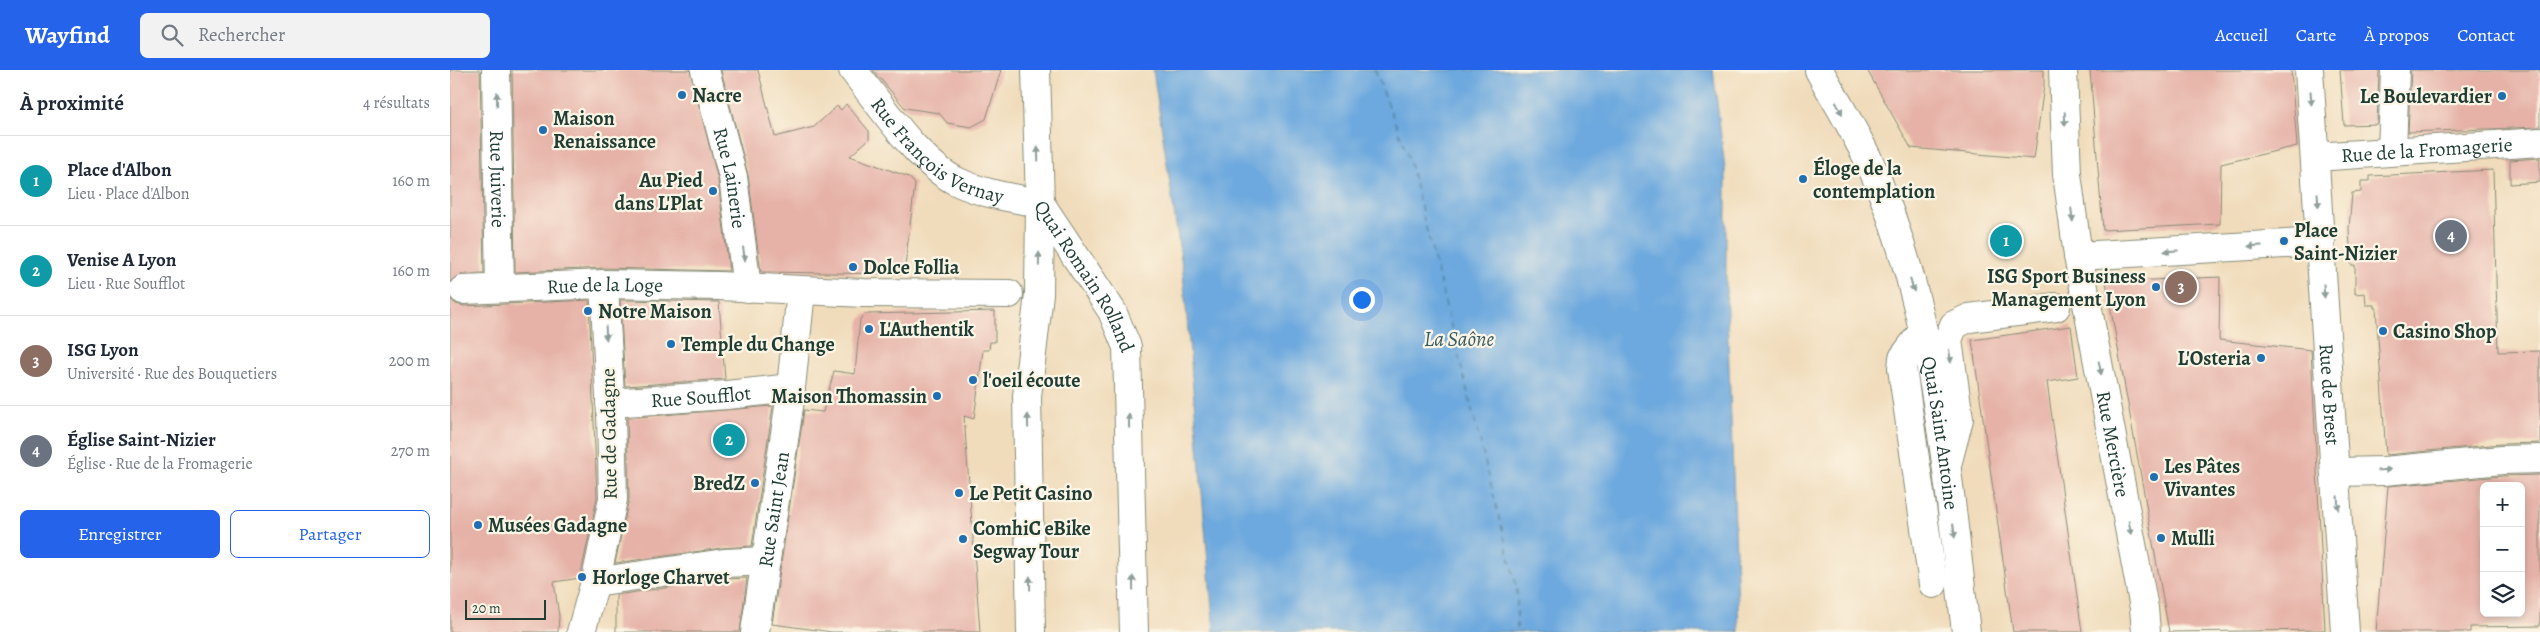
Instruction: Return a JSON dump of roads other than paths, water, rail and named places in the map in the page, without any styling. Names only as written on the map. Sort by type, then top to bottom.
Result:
[{"type":"street","name":"Rue Juiverie","points":[[496,70],[500,288]]},
{"type":"street","name":"Rue Lainerie","points":[[705,70],[733,177],[747,288]]},
{"type":"street","name":"Rue François Vernay","points":[[853,70],[912,144],[945,174],[958,181],[996,195],[1040,202]]},
{"type":"street","points":[[1036,70],[1040,202]]},
{"type":"street","name":"Quai Saint Antoine","points":[[1819,70],[1876,177],[1916,299],[1924,331],[1947,465],[1966,632]]},
{"type":"street","name":"Rue Mercière","points":[[2063,70],[2067,174],[2078,256],[2144,608],[2146,632]]},
{"type":"street","name":"Rue de Brest","points":[[2309,70],[2345,632]]},
{"type":"street","points":[[2392,151],[2396,70]]},
{"type":"street","name":"Rue de la Fromagerie","points":[[2315,157],[2540,142]]},
{"type":"street","name":"Quai Romain Rolland","points":[[1031,632],[1027,396],[1039,294],[1040,202]]},
{"type":"street","name":"Quai Romain Rolland","points":[[1040,202],[1112,311],[1127,347],[1134,632]]},
{"type":"street","points":[[2078,256],[2321,242]]},
{"type":"street","name":"Rue de la Loge","points":[[463,290],[604,284],[801,291],[1009,294]]},
{"type":"street","name":"Rue de Gadagne","points":[[581,632],[595,582],[613,499],[604,284]]},
{"type":"street","name":"Rue Saint Jean","points":[[755,632],[791,388],[801,291]]},
{"type":"street","points":[[1947,465],[1959,419],[1948,340],[1954,325],[1969,318],[2056,307]]},
{"type":"street","points":[[1924,331],[1903,358],[1903,378],[1933,584]]},
{"type":"street","name":"Rue Soufflot","points":[[610,403],[726,395],[791,388]]},
{"type":"street","points":[[1908,414],[1941,431]]},
{"type":"street","points":[[2336,472],[2384,471],[2502,460],[2540,459]]},
{"type":"street","points":[[595,582],[724,563],[766,561]]},
{"type":"water","name":"La Saône","points":[[1153,70],[1713,70],[1726,177],[1726,287],[1739,632],[1214,632],[1183,272]]},
{"type":"place","name":"Nacre","points":[[682,95]]},
{"type":"place","name":"Le Boulevardier","points":[[2502,96]]},
{"type":"place","name":"Maison Renaissance","points":[[543,130]]},
{"type":"place","name":"Éloge de la contemplation","points":[[1803,179]]},
{"type":"place","name":"Au Pied dans L'Plat","points":[[713,191]]},
{"type":"place","name":"Église Saint-Nizier","points":[[2451,236]]},
{"type":"place","name":"Place d'Albon","points":[[2006,241]]},
{"type":"place","name":"Place Saint-Nizier","points":[[2284,241]]},
{"type":"place","name":"Dolce Follia","points":[[853,267]]},
{"type":"place","name":"ISG Sport Business Management Lyon","points":[[2156,287]]},
{"type":"place","name":"ISG Lyon","points":[[2181,287]]},
{"type":"place","name":"Notre Maison","points":[[588,311]]},
{"type":"place","name":"L'Authentik","points":[[869,329]]},
{"type":"place","name":"Casino Shop","points":[[2383,331]]},
{"type":"place","name":"Temple du Change","points":[[671,344]]},
{"type":"place","name":"L'Osteria","points":[[2261,358]]},
{"type":"place","name":"l'oeil écoute","points":[[973,380]]},
{"type":"place","name":"Maison Thomassin","points":[[937,396]]},
{"type":"place","name":"Venise A Lyon","points":[[729,440]]},
{"type":"place","name":"Les Pâtes Vivantes","points":[[2154,477]]},
{"type":"place","name":"BredZ","points":[[755,483]]},
{"type":"place","name":"Le Petit Casino","points":[[959,493]]},
{"type":"place","name":"Musées Gadagne","points":[[478,525]]},
{"type":"place","name":"Mulli","points":[[2161,538]]},
{"type":"place","name":"ComhiC eBike Segway Tour","points":[[963,539]]},
{"type":"place","name":"Horloge Charvet","points":[[582,577]]}]
